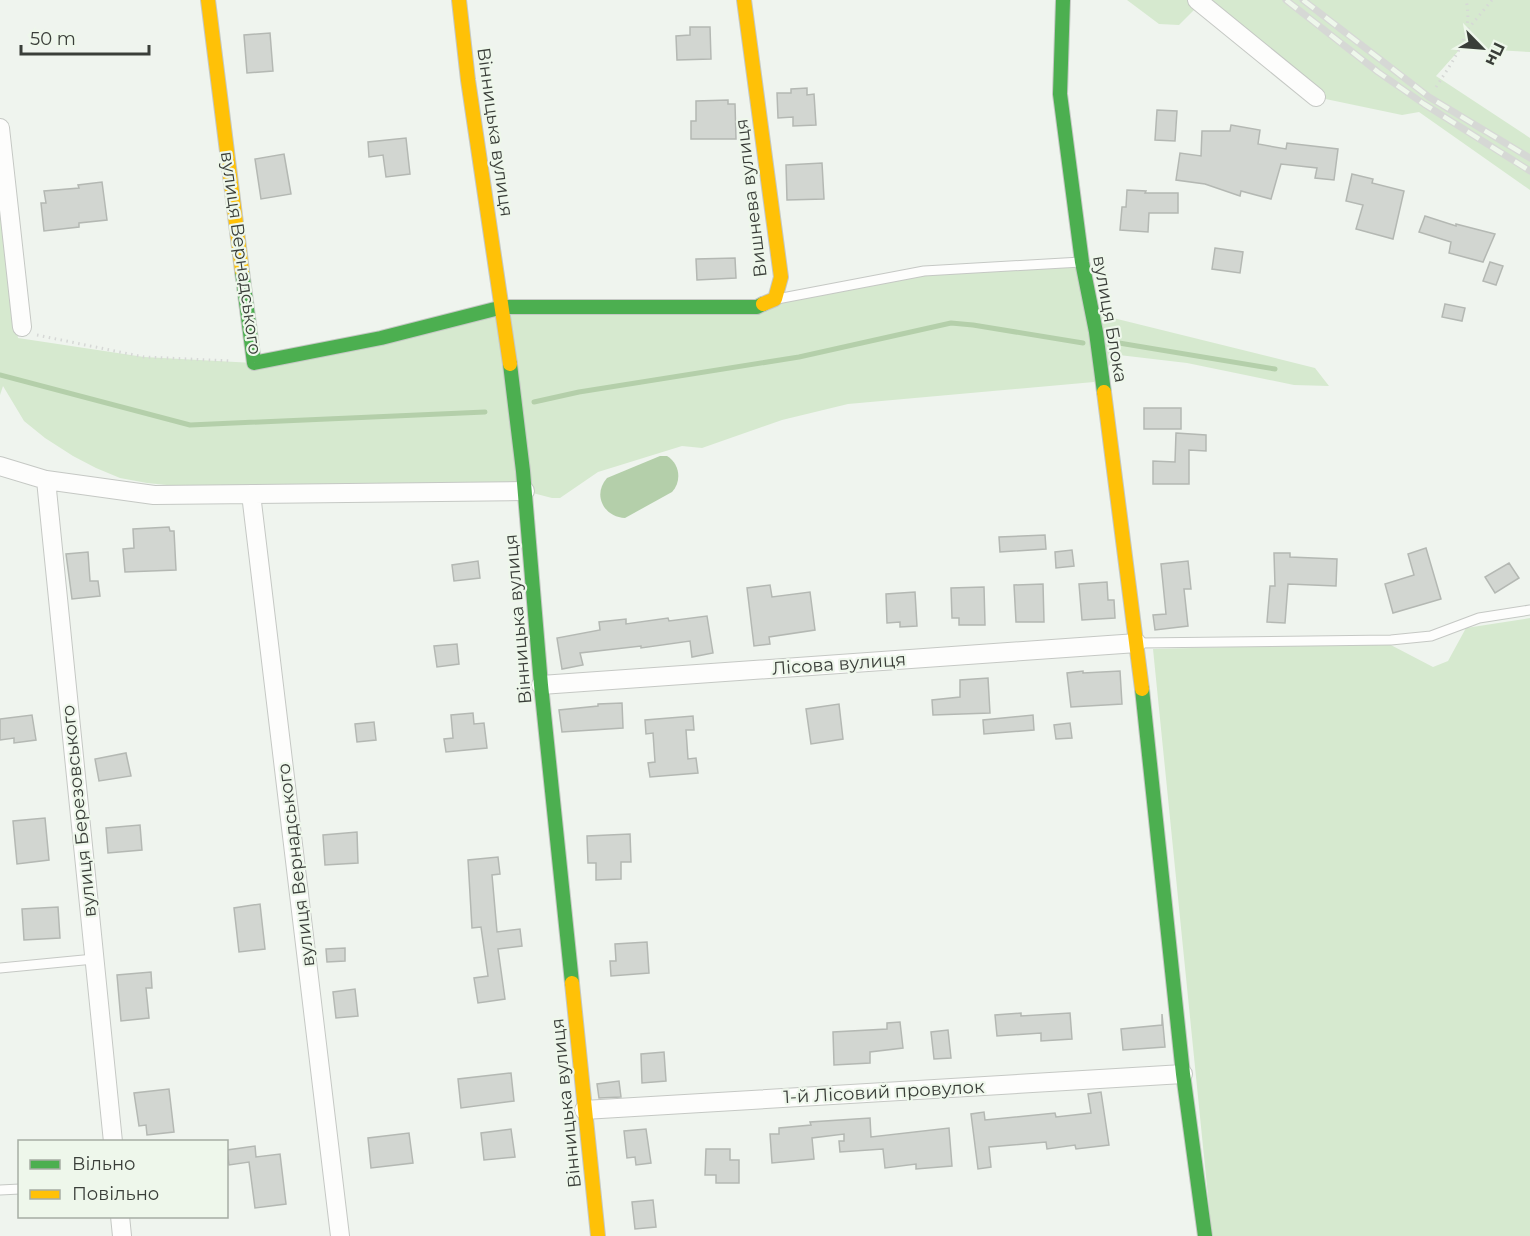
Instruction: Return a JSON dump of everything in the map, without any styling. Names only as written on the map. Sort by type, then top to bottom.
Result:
[{"type":"street","name":"вулиця Вернадського","points":[[208,0],[254,363],[381,338],[503,307]]},
{"type":"street","name":"Вінницька вулиця","points":[[459,0],[468,80],[503,307],[525,491],[541,685],[598,1236]]},
{"type":"street","name":"Вишнева вулиця","points":[[503,307],[757,307],[775,299],[781,277],[744,0]]},
{"type":"street","name":"вулиця Блока","points":[[1063,0],[1060,94],[1082,262],[1096,332],[1137,643],[1183,1074],[1205,1236]]},
{"type":"street","points":[[1197,0],[1316,97]]},
{"type":"street","points":[[0,128],[22,327]]},
{"type":"street","points":[[0,466],[46,480],[154,495],[525,491]]},
{"type":"street","name":"вулиця Березовського","points":[[46,480],[112,1140]]},
{"type":"street","name":"вулиця Вернадського","points":[[251,494],[340,1236]]},
{"type":"street","name":"Лісова вулиця","points":[[541,685],[1137,643]]},
{"type":"street","name":"1-й Лісовий провулок","points":[[584,1110],[1183,1074]]},
{"type":"street","points":[[120,1218],[122,1236]]},
{"type":"lane","points":[[775,299],[924,271],[1082,262]]},
{"type":"lane","points":[[1137,643],[1391,640],[1431,636],[1479,618],[1530,610]]},
{"type":"lane","points":[[0,968],[94,959]]},
{"type":"lane","points":[[0,1190],[18,1189]]},
{"type":"path","points":[[1436,87],[1461,48],[1467,30],[1469,13],[1466,0]]},
{"type":"path","points":[[1467,30],[1492,0]]},
{"type":"path","points":[[22,327],[35,334],[144,357],[254,363]]},
{"type":"shaded area","points":[[1127,0],[1530,0],[1530,52],[1461,48],[1436,76],[1530,138],[1530,190],[1419,112],[1402,115],[1316,97],[1200,4],[1179,25],[1159,24]]},
{"type":"shaded area","points":[[0,199],[18,338],[144,357],[254,363],[503,307],[757,307],[924,271],[1082,262],[1093,313],[1315,368],[1329,386],[1294,385],[1187,363],[1119,355],[1094,382],[848,404],[782,420],[702,448],[682,446],[598,472],[560,498],[525,491],[256,494],[147,483],[120,478],[73,456],[24,421],[3,386],[0,395]]},
{"type":"shaded area","points":[[660,456],[667,456],[677,468],[677,483],[672,492],[625,518],[611,514],[602,504],[601,498],[601,491],[607,478]]},
{"type":"shaded area","points":[[1530,618],[1530,1236],[1212,1236],[1153,649],[1387,643],[1433,667],[1448,661],[1466,628]]},
{"type":"building","points":[[690,27],[710,27],[711,59],[677,60],[676,36],[690,35]]},
{"type":"building","points":[[270,33],[273,71],[247,73],[244,35]]},
{"type":"building","points":[[807,88],[807,95],[814,94],[816,125],[793,126],[793,117],[778,118],[777,93],[791,93],[791,89]]},
{"type":"building","points":[[728,100],[728,104],[735,104],[736,139],[691,139],[691,121],[696,121],[696,101]]},
{"type":"building","points":[[1157,110],[1177,111],[1175,141],[1155,140]]},
{"type":"building","points":[[1231,125],[1260,130],[1258,144],[1286,149],[1287,143],[1338,149],[1334,180],[1315,178],[1317,168],[1281,164],[1271,199],[1241,191],[1240,196],[1205,184],[1176,180],[1180,153],[1201,156],[1202,131],[1230,131]]},
{"type":"building","points":[[406,138],[410,174],[386,177],[383,155],[369,157],[368,142]]},
{"type":"building","points":[[284,154],[291,194],[261,199],[255,159]]},
{"type":"building","points":[[822,163],[824,199],[787,200],[786,165]]},
{"type":"building","points":[[1352,174],[1373,179],[1372,183],[1404,191],[1393,239],[1356,229],[1363,205],[1346,201]]},
{"type":"building","points":[[102,182],[107,220],[79,223],[79,227],[44,231],[41,203],[46,203],[44,191],[79,188],[78,185]]},
{"type":"building","points":[[1127,190],[1146,191],[1145,193],[1178,193],[1178,213],[1149,213],[1148,232],[1120,230],[1122,207],[1126,207]]},
{"type":"building","points":[[1425,216],[1456,226],[1456,224],[1495,234],[1483,262],[1449,253],[1451,242],[1419,232]]},
{"type":"building","points":[[1215,248],[1243,252],[1240,273],[1212,269]]},
{"type":"building","points":[[735,258],[736,278],[697,280],[696,259]]},
{"type":"building","points":[[1490,262],[1503,266],[1496,285],[1483,281]]},
{"type":"building","points":[[1445,304],[1465,308],[1462,321],[1442,317]]},
{"type":"building","points":[[1144,408],[1181,408],[1181,429],[1144,429]]},
{"type":"building","points":[[1176,433],[1206,435],[1206,451],[1189,450],[1189,484],[1153,484],[1153,461],[1175,462]]},
{"type":"building","points":[[169,527],[170,531],[174,531],[176,570],[125,572],[123,549],[134,548],[133,529]]},
{"type":"building","points":[[1045,535],[1046,549],[1000,552],[999,537]]},
{"type":"building","points":[[1426,548],[1441,599],[1393,613],[1385,584],[1414,575],[1408,554]]},
{"type":"building","points":[[1072,550],[1074,566],[1056,568],[1055,552]]},
{"type":"building","points":[[88,552],[90,581],[98,581],[100,596],[72,599],[66,554]]},
{"type":"building","points":[[1274,553],[1290,553],[1290,557],[1337,559],[1336,586],[1288,584],[1285,623],[1267,622],[1270,586],[1275,586]]},
{"type":"building","points":[[478,561],[480,578],[454,581],[452,565]]},
{"type":"building","points":[[1188,561],[1191,589],[1184,589],[1188,626],[1155,630],[1153,615],[1166,614],[1161,564]]},
{"type":"building","points":[[1509,563],[1519,578],[1495,593],[1485,577]]},
{"type":"building","points":[[1107,582],[1108,600],[1114,600],[1115,618],[1082,620],[1079,584]]},
{"type":"building","points":[[1043,584],[1044,622],[1016,622],[1014,585]]},
{"type":"building","points":[[770,585],[772,597],[810,592],[815,630],[769,637],[770,644],[754,646],[747,588]]},
{"type":"building","points":[[984,587],[985,625],[959,625],[959,618],[952,618],[951,588]]},
{"type":"building","points":[[915,592],[917,626],[900,627],[900,622],[887,623],[886,594]]},
{"type":"building","points":[[707,616],[713,653],[692,657],[690,641],[641,648],[641,646],[580,653],[583,665],[562,669],[557,638],[600,630],[599,622],[626,619],[626,624],[668,618],[669,621]]},
{"type":"building","points":[[457,644],[459,664],[437,667],[434,646]]},
{"type":"building","points":[[1083,671],[1083,673],[1120,671],[1122,704],[1071,707],[1067,673]]},
{"type":"building","points":[[988,678],[990,713],[933,715],[932,700],[960,697],[960,680]]},
{"type":"building","points":[[622,703],[623,728],[562,732],[559,710]]},
{"type":"building","points":[[839,704],[843,739],[811,744],[806,709]]},
{"type":"building","points":[[473,713],[474,724],[484,723],[487,748],[446,752],[444,739],[453,738],[451,715]]},
{"type":"building","points":[[32,715],[36,740],[14,743],[14,738],[0,740],[0,719]]},
{"type":"building","points":[[1033,715],[1034,730],[984,734],[983,720]]},
{"type":"building","points":[[693,716],[694,730],[686,730],[688,759],[696,758],[698,773],[650,777],[648,763],[655,762],[653,733],[646,734],[645,720]]},
{"type":"building","points":[[374,722],[376,740],[357,742],[355,724]]},
{"type":"building","points":[[1070,723],[1072,738],[1056,739],[1054,725]]},
{"type":"building","points":[[126,753],[131,776],[99,781],[95,759]]},
{"type":"building","points":[[45,818],[49,860],[17,864],[13,821]]},
{"type":"building","points":[[140,825],[142,850],[108,853],[106,828]]},
{"type":"building","points":[[357,832],[358,863],[325,865],[323,835]]},
{"type":"building","points":[[630,834],[631,862],[621,862],[621,879],[596,880],[596,863],[588,863],[587,836]]},
{"type":"building","points":[[498,857],[500,874],[492,875],[497,932],[520,929],[522,946],[498,949],[505,999],[478,1003],[474,978],[488,976],[481,927],[472,928],[468,860]]},
{"type":"building","points":[[260,904],[265,949],[239,952],[234,908]]},
{"type":"building","points":[[58,907],[60,938],[24,940],[22,909]]},
{"type":"building","points":[[647,942],[649,973],[611,976],[610,961],[616,961],[615,944]]},
{"type":"building","points":[[345,948],[345,961],[327,962],[326,949]]},
{"type":"building","points":[[151,972],[152,988],[146,988],[149,1018],[121,1021],[117,975]]},
{"type":"building","points":[[355,989],[358,1016],[336,1018],[333,992]]},
{"type":"building","points":[[1021,1013],[1021,1016],[1070,1013],[1072,1039],[1041,1041],[1041,1033],[997,1036],[995,1015]]},
{"type":"building","points":[[1162,1014],[1165,1047],[1123,1050],[1121,1029],[1162,1025]]},
{"type":"building","points":[[900,1022],[903,1048],[870,1052],[870,1063],[834,1065],[833,1032],[887,1029],[887,1023]]},
{"type":"building","points":[[948,1030],[951,1058],[934,1059],[931,1032]]},
{"type":"building","points":[[664,1052],[666,1081],[642,1083],[641,1054]]},
{"type":"building","points":[[511,1073],[514,1101],[461,1108],[458,1079]]},
{"type":"building","points":[[619,1081],[621,1097],[599,1098],[597,1084]]},
{"type":"building","points":[[169,1089],[174,1132],[147,1135],[146,1125],[139,1126],[134,1093]]},
{"type":"building","points":[[1101,1092],[1109,1145],[1076,1149],[1075,1145],[1047,1149],[1046,1142],[989,1147],[991,1167],[978,1169],[971,1114],[984,1112],[985,1120],[1055,1113],[1056,1117],[1091,1113],[1088,1094]]},
{"type":"building","points":[[870,1118],[871,1137],[949,1128],[952,1166],[916,1169],[916,1164],[885,1168],[883,1149],[840,1152],[839,1141],[844,1141],[844,1134],[812,1138],[814,1159],[772,1163],[770,1134],[779,1134],[779,1128],[811,1125],[810,1122]]},
{"type":"building","points":[[511,1129],[515,1157],[484,1160],[481,1133]]},
{"type":"building","points":[[646,1129],[651,1163],[636,1165],[635,1157],[627,1158],[624,1131]]},
{"type":"building","points":[[409,1133],[413,1163],[371,1168],[368,1138]]},
{"type":"building","points":[[255,1146],[256,1157],[280,1154],[286,1204],[255,1208],[249,1162],[229,1165],[228,1150]]},
{"type":"building","points":[[706,1149],[730,1149],[730,1160],[739,1160],[739,1183],[716,1183],[716,1175],[705,1175]]},
{"type":"building","points":[[653,1200],[656,1227],[635,1229],[632,1202]]},
{"type":"waterway","points":[[534,402],[579,392],[799,357],[951,323],[1083,343]]},
{"type":"waterway","points":[[1113,342],[1275,369]]},
{"type":"waterway","points":[[0,375],[190,425],[485,412]]},
{"type":"railway","points":[[1286,0],[1378,72],[1530,171]]},
{"type":"railway","points":[[1303,0],[1429,97],[1530,158]]},
{"type":"traffic: fast","points":[[1063,0],[1060,94],[1082,262],[1096,332],[1104,392]]},
{"type":"traffic: fast","points":[[242,271],[254,363],[381,338],[503,307],[757,307],[763,304]]},
{"type":"traffic: fast","points":[[510,364],[523,471],[541,685],[572,983]]},
{"type":"traffic: fast","points":[[1142,689],[1183,1074],[1205,1236]]},
{"type":"traffic: slow","points":[[208,0],[242,271]]},
{"type":"traffic: slow","points":[[459,0],[468,80],[510,364]]},
{"type":"traffic: slow","points":[[744,0],[781,277],[775,299],[763,304]]},
{"type":"traffic: slow","points":[[1104,392],[1142,689]]},
{"type":"traffic: slow","points":[[572,983],[598,1236]]}]
